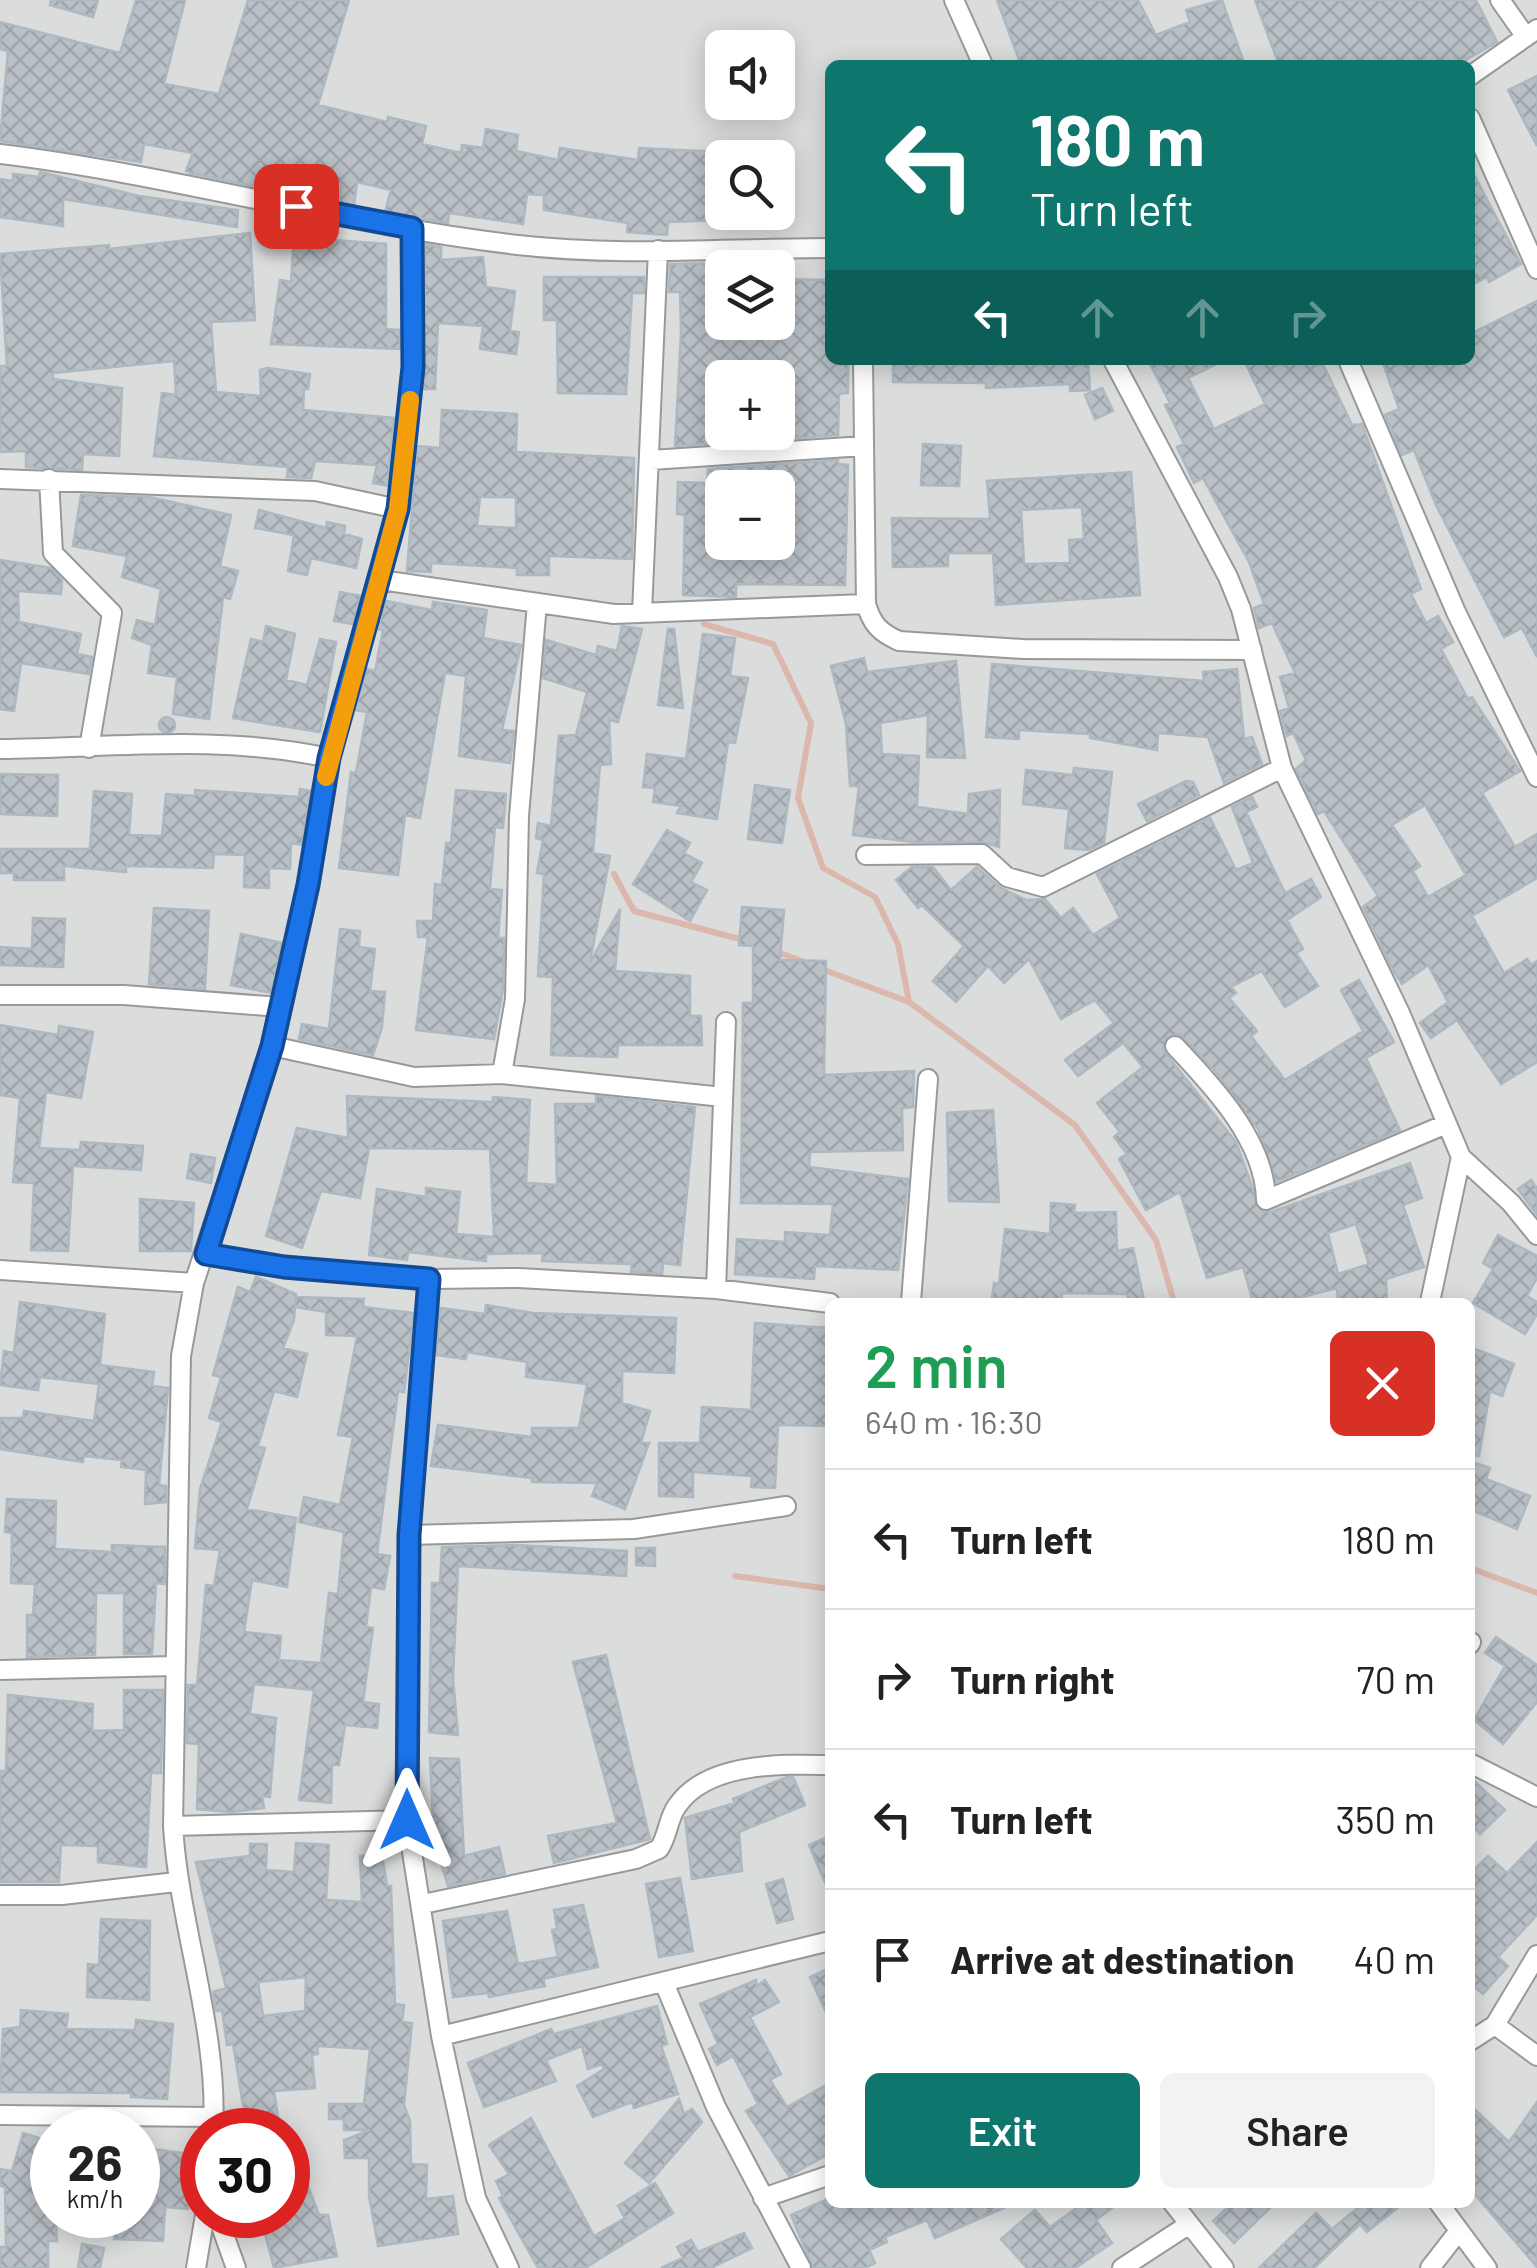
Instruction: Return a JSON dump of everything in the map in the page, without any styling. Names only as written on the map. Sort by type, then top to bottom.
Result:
[{"type":"street","points":[[954,0],[980,60]]},
{"type":"street","points":[[1475,72],[1531,33],[1500,0]]},
{"type":"street","points":[[1475,129],[1537,269]]},
{"type":"street","points":[[0,154],[80,162],[412,228],[519,245],[658,250],[825,248]]},
{"type":"street","points":[[212,2108],[207,2046],[176,1882],[175,1666],[181,1356],[194,1284],[272,1046],[308,885],[329,758],[398,509],[413,367],[412,228]]},
{"type":"street","points":[[642,613],[658,250]]},
{"type":"street","points":[[863,365],[866,604],[872,622],[882,634],[899,641],[1024,649],[1252,650]]},
{"type":"street","points":[[1116,365],[1228,577],[1252,650],[1282,768],[1400,1013],[1444,1125],[1461,1156],[1511,1203],[1537,1236]]},
{"type":"street","points":[[1350,365],[1456,612],[1537,778]]},
{"type":"street","points":[[651,460],[864,446]]},
{"type":"street","points":[[0,479],[315,492],[398,509]]},
{"type":"street","points":[[49,479],[53,553],[112,612],[89,748]]},
{"type":"street","points":[[381,580],[537,603],[642,613],[866,604]]},
{"type":"street","points":[[502,1074],[515,999],[519,816],[537,603]]},
{"type":"street","points":[[0,749],[89,748],[140,741],[211,742],[280,747],[329,758]]},
{"type":"street","points":[[866,855],[982,854],[1007,877],[1043,888],[1282,768]]},
{"type":"street","points":[[0,995],[124,995],[280,1008]]},
{"type":"street","points":[[716,1289],[726,1022]]},
{"type":"street","points":[[272,1046],[414,1077],[502,1074],[723,1097]]},
{"type":"street","points":[[1175,1046],[1217,1091],[1244,1133],[1266,1185],[1266,1200],[1444,1125]]},
{"type":"street","points":[[911,1298],[928,1079]]},
{"type":"street","points":[[1431,1298],[1461,1156]]},
{"type":"street","points":[[206,1254],[284,1267],[429,1279],[519,1278],[716,1289],[825,1302]]},
{"type":"street","points":[[0,1270],[194,1284]]},
{"type":"street","points":[[429,1279],[409,1535],[407,1820],[441,2036],[476,2198],[509,2268]]},
{"type":"street","points":[[409,1535],[634,1529],[786,1506]]},
{"type":"street","points":[[0,1670],[175,1666]]},
{"type":"street","points":[[423,1904],[636,1859],[659,1849],[674,1808],[702,1780],[784,1764],[825,1765]]},
{"type":"street","points":[[1475,1766],[1537,1797]]},
{"type":"street","points":[[174,1826],[407,1820]]},
{"type":"street","points":[[0,1895],[62,1895],[176,1882]]},
{"type":"street","points":[[441,2036],[825,1942]]},
{"type":"street","points":[[1475,2037],[1495,2025],[1537,1956]]},
{"type":"street","points":[[664,1984],[716,2106],[802,2268]]},
{"type":"street","points":[[1495,2025],[1537,2056]]},
{"type":"street","points":[[0,2115],[180,2122]]},
{"type":"street","points":[[763,2198],[825,2177]]},
{"type":"street","points":[[1176,2208],[1224,2268]]},
{"type":"street","points":[[1442,2208],[1487,2268]]},
{"type":"street","points":[[1122,2268],[1188,2225]]},
{"type":"street","points":[[1430,2268],[1458,2232]]},
{"type":"street","points":[[196,2268],[201,2238]]},
{"type":"street","points":[[225,2238],[236,2268]]},
{"type":"shaded area","points":[[0,0],[1537,0],[1537,2268],[0,2268]]},
{"type":"building","points":[[51,0],[98,0],[93,17],[50,5]]},
{"type":"building","points":[[136,0],[185,0],[164,84],[219,94],[248,0],[349,0],[318,105],[387,122],[388,117],[426,126],[422,144],[461,153],[462,145],[483,148],[486,129],[518,135],[516,151],[558,160],[560,148],[638,160],[639,148],[705,151],[705,221],[668,222],[667,235],[627,232],[628,223],[544,210],[544,195],[527,194],[523,224],[449,213],[448,223],[385,212],[391,190],[357,182],[354,206],[339,203],[341,184],[301,174],[296,195],[190,173],[186,171],[193,153],[144,144],[141,162],[0,141],[8,51],[0,49],[0,22],[120,53]]},
{"type":"building","points":[[997,0],[1138,0],[1156,35],[1190,22],[1186,10],[1222,0],[1243,60],[1019,60]]},
{"type":"building","points":[[1255,0],[1476,0],[1497,42],[1466,60],[1277,60]]},
{"type":"building","points":[[1537,76],[1537,146],[1508,90]]},
{"type":"building","points":[[40,172],[139,196],[238,210],[237,227],[63,199],[63,226],[0,217],[0,179],[13,181],[13,174],[39,177]]},
{"type":"building","points":[[1475,177],[1521,264],[1489,282],[1487,277],[1475,283]]},
{"type":"building","points":[[250,233],[255,320],[211,322],[216,392],[261,396],[260,370],[268,368],[310,374],[308,389],[304,389],[303,410],[394,418],[388,486],[373,483],[377,465],[315,461],[311,478],[287,477],[288,467],[154,456],[162,393],[176,395],[174,361],[53,373],[53,379],[122,388],[119,456],[83,454],[82,470],[26,467],[26,451],[0,452],[0,366],[7,366],[0,254],[109,245],[109,249]]},
{"type":"building","points":[[294,237],[386,244],[386,329],[400,330],[400,349],[271,344],[280,280],[291,282]]},
{"type":"building","points":[[425,244],[441,247],[441,260],[483,257],[486,287],[515,291],[510,331],[519,332],[516,354],[480,349],[483,326],[438,323],[435,389],[423,389]]},
{"type":"building","points":[[705,263],[705,340],[795,340],[795,279],[825,280],[825,365],[848,365],[848,393],[839,394],[838,435],[795,438],[795,360],[705,360],[705,444],[675,446],[680,292],[669,292],[670,264]]},
{"type":"building","points":[[544,277],[644,277],[644,293],[632,293],[626,394],[558,393],[557,320],[544,320]]},
{"type":"building","points":[[1537,301],[1537,657],[1522,628],[1504,637],[1436,505],[1414,450],[1402,455],[1385,415],[1399,409],[1384,365],[1475,365],[1475,332]]},
{"type":"building","points":[[893,365],[1088,365],[1090,390],[1070,391],[1070,384],[986,388],[986,383],[893,382]]},
{"type":"building","points":[[1151,365],[1215,365],[1188,378],[1214,429],[1265,404],[1246,365],[1323,365],[1352,425],[1362,424],[1421,589],[1411,594],[1426,623],[1438,616],[1453,642],[1441,649],[1468,699],[1472,697],[1520,771],[1482,793],[1515,847],[1537,834],[1537,878],[1472,916],[1504,973],[1527,959],[1531,965],[1537,961],[1537,1062],[1501,1084],[1457,1020],[1431,1038],[1420,1023],[1448,1002],[1428,965],[1402,984],[1394,972],[1363,907],[1378,896],[1324,811],[1318,814],[1296,769],[1306,760],[1293,733],[1287,736],[1280,711],[1289,708],[1280,677],[1295,673],[1272,623],[1259,628],[1254,608],[1264,604],[1249,562],[1203,478],[1194,483],[1177,447],[1184,444],[1165,405],[1170,403]],"holes":[[[1425,805],[1466,875],[1428,897],[1413,871],[1420,866],[1392,825]]]},
{"type":"building","points":[[1102,388],[1113,411],[1095,419],[1085,395]]},
{"type":"building","points":[[442,410],[517,414],[516,452],[634,458],[632,559],[549,556],[549,575],[517,575],[517,568],[431,563],[431,572],[407,571],[417,446],[440,448]],"holes":[[[480,497],[516,497],[516,528],[477,526]]]},
{"type":"building","points":[[923,444],[961,446],[959,486],[921,485]]},
{"type":"building","points":[[838,460],[838,464],[848,465],[845,585],[736,584],[736,597],[683,595],[685,515],[677,514],[678,482],[705,483],[705,560],[795,560],[795,470],[708,470]]},
{"type":"building","points":[[1131,472],[1140,595],[996,605],[993,553],[948,553],[948,566],[893,567],[892,518],[990,519],[987,481]],"holes":[[[1082,507],[1084,539],[1069,540],[1070,563],[1024,564],[1021,510]]]},
{"type":"building","points":[[81,495],[149,497],[231,515],[220,566],[238,571],[230,599],[223,597],[209,719],[173,714],[177,677],[148,673],[152,645],[132,638],[137,620],[155,625],[161,589],[122,577],[127,556],[73,546]]},
{"type":"building","points":[[259,510],[326,528],[327,522],[345,526],[344,534],[362,539],[356,568],[311,558],[307,575],[288,571],[294,535],[255,528]]},
{"type":"building","points":[[0,560],[51,568],[62,580],[61,594],[18,591],[19,622],[81,634],[77,654],[92,657],[89,674],[21,663],[14,711],[0,709]]},
{"type":"building","points":[[340,592],[361,596],[353,624],[334,621]]},
{"type":"building","points":[[386,601],[432,610],[433,602],[487,610],[483,638],[521,645],[502,730],[514,731],[510,763],[459,756],[466,676],[445,673],[420,818],[405,815],[398,875],[339,868],[351,772],[356,773],[367,712],[355,710],[367,669],[375,671],[383,630],[378,629]]},
{"type":"building","points":[[266,626],[295,634],[286,680],[307,685],[320,639],[336,642],[320,732],[233,718],[251,639],[263,642]]},
{"type":"building","points":[[622,626],[642,629],[618,722],[609,720],[611,764],[600,765],[593,853],[610,856],[590,962],[620,909],[615,971],[690,976],[690,1016],[701,1016],[702,1045],[618,1045],[617,1057],[551,1055],[553,977],[538,976],[544,874],[537,873],[543,840],[536,838],[538,823],[551,826],[559,736],[576,735],[587,692],[543,678],[546,640],[596,655],[598,646],[617,651]]},
{"type":"building","points":[[668,629],[674,629],[683,708],[658,705]]},
{"type":"building","points":[[703,634],[735,638],[730,676],[748,678],[735,743],[728,742],[717,819],[677,813],[681,806],[653,802],[655,788],[643,787],[647,754],[686,759]]},
{"type":"building","points":[[864,658],[867,672],[956,661],[965,758],[927,757],[928,715],[880,723],[882,754],[919,756],[917,807],[968,814],[969,794],[1000,790],[999,847],[982,842],[914,842],[853,835],[859,786],[850,786],[846,724],[831,666]]},
{"type":"building","points":[[992,664],[1204,681],[1203,672],[1237,669],[1244,739],[1252,737],[1262,764],[1224,783],[1208,737],[1158,733],[1157,750],[1090,738],[1090,734],[1019,730],[1019,739],[986,737]]},
{"type":"building","points":[[167,717],[175,725],[167,733],[159,725]]},
{"type":"building","points":[[1074,768],[1112,772],[1104,843],[1089,850],[1065,848],[1069,809],[1023,804],[1026,770],[1073,775]]},
{"type":"building","points":[[0,774],[58,775],[57,816],[0,814]]},
{"type":"building","points":[[1186,781],[1193,782],[1199,795],[1147,821],[1138,804]]},
{"type":"building","points":[[755,785],[790,790],[782,843],[748,839]]},
{"type":"building","points":[[300,789],[311,791],[302,845],[291,843],[290,869],[269,868],[269,888],[244,887],[245,855],[214,854],[213,868],[126,866],[126,872],[64,866],[64,880],[14,880],[14,873],[0,873],[0,849],[90,849],[94,791],[132,794],[129,835],[162,836],[166,794],[195,796],[195,790],[299,797]]},
{"type":"building","points":[[456,790],[506,794],[503,828],[495,827],[490,889],[502,890],[498,938],[504,938],[503,989],[494,1039],[416,1030],[428,937],[418,937],[417,921],[433,921],[435,884],[442,885]]},
{"type":"building","points":[[1252,797],[1257,807],[1246,812],[1285,893],[1311,879],[1321,897],[1287,920],[1303,949],[1296,953],[1318,986],[1285,1007],[1262,971],[1231,987],[1236,993],[1229,998],[1257,1031],[1251,1036],[1285,1080],[1363,1031],[1341,990],[1359,980],[1394,1042],[1366,1058],[1400,1130],[1276,1182],[1258,1129],[1215,1071],[1179,1034],[1166,1038],[1163,1050],[1236,1142],[1261,1211],[1271,1212],[1410,1163],[1422,1198],[1403,1205],[1424,1267],[1386,1279],[1387,1298],[1338,1298],[1337,1288],[1298,1298],[1252,1298],[1243,1267],[1207,1278],[1180,1192],[1146,1210],[1119,1159],[1127,1154],[1114,1137],[1120,1132],[1097,1103],[1143,1067],[1123,1043],[1078,1076],[1065,1060],[1114,1023],[1095,1000],[1061,1019],[1029,959],[1004,983],[988,966],[956,1002],[933,981],[964,946],[922,905],[918,908],[896,880],[912,867],[933,867],[951,890],[977,867],[999,887],[1026,900],[1045,899],[1061,918],[1073,908],[1093,935],[1120,918],[1097,874],[1210,818],[1236,870],[1253,863],[1232,807]],"holes":[[[1356,1224],[1369,1264],[1338,1274],[1328,1233]]]},
{"type":"building","points":[[667,830],[690,843],[684,853],[702,863],[691,882],[707,890],[690,921],[633,884]]},
{"type":"building","points":[[742,907],[784,910],[780,960],[826,961],[824,1075],[914,1071],[913,1107],[902,1108],[903,1150],[810,1152],[809,1167],[908,1179],[898,1270],[815,1266],[814,1279],[735,1274],[737,1239],[785,1242],[785,1232],[830,1235],[833,1204],[741,1203],[743,1003],[753,1003],[753,946],[739,945]]},
{"type":"building","points":[[154,908],[209,911],[205,989],[149,984]]},
{"type":"building","points":[[33,918],[65,919],[63,967],[0,965],[0,947],[32,949]]},
{"type":"building","points":[[340,929],[360,931],[359,947],[375,949],[370,991],[385,992],[382,1027],[373,1055],[299,1039],[302,1024],[329,1029]]},
{"type":"building","points":[[241,934],[282,943],[271,993],[231,985]]},
{"type":"building","points":[[0,1025],[58,1035],[59,1026],[93,1032],[81,1098],[46,1092],[39,1148],[80,1150],[81,1142],[143,1146],[141,1170],[73,1166],[68,1251],[31,1250],[34,1183],[13,1182],[20,1098],[0,1095]]},
{"type":"building","points":[[347,1096],[530,1100],[526,1183],[557,1185],[555,1104],[596,1104],[596,1096],[695,1107],[680,1265],[663,1263],[662,1274],[631,1272],[632,1264],[542,1261],[543,1253],[486,1254],[486,1261],[408,1252],[407,1260],[369,1255],[377,1189],[426,1197],[426,1188],[460,1192],[456,1234],[494,1237],[490,1149],[369,1148],[360,1198],[321,1191],[302,1248],[266,1236],[297,1128],[348,1138]]},
{"type":"building","points":[[993,1110],[999,1202],[949,1201],[947,1113]]},
{"type":"building","points":[[191,1154],[215,1158],[211,1183],[187,1178]]},
{"type":"building","points":[[1531,1180],[1537,1188],[1537,1215],[1518,1189]]},
{"type":"building","points":[[140,1199],[194,1203],[191,1251],[140,1251]]},
{"type":"building","points":[[1051,1203],[1075,1205],[1074,1213],[1116,1212],[1117,1251],[1133,1248],[1144,1298],[1062,1293],[1061,1298],[992,1298],[994,1283],[999,1284],[1005,1229],[1050,1234]]},
{"type":"building","points":[[1498,1235],[1537,1256],[1537,1278],[1527,1296],[1537,1302],[1537,1314],[1525,1334],[1475,1304],[1493,1269],[1483,1263]]},
{"type":"building","points":[[256,1277],[296,1294],[295,1307],[296,1297],[364,1299],[363,1307],[414,1313],[404,1392],[398,1391],[377,1554],[390,1556],[384,1589],[371,1587],[366,1627],[373,1628],[363,1702],[379,1704],[377,1728],[345,1725],[339,1765],[332,1765],[331,1803],[299,1800],[314,1690],[254,1684],[250,1714],[276,1718],[270,1797],[262,1796],[264,1808],[231,1812],[197,1809],[199,1744],[187,1743],[188,1685],[197,1685],[206,1585],[214,1586],[220,1550],[195,1548],[200,1489],[222,1422],[209,1418],[221,1377],[213,1375],[238,1287],[250,1292]],"holes":[[[295,1307],[326,1312],[326,1335],[357,1336],[338,1435],[353,1437],[340,1505],[304,1497],[299,1522],[344,1532],[338,1594],[329,1593],[321,1663],[279,1660],[281,1636],[244,1632],[252,1580],[287,1587],[296,1518],[247,1509],[265,1448],[258,1446],[274,1391],[297,1397],[307,1354],[283,1348]]]},
{"type":"building","points":[[20,1302],[105,1314],[100,1365],[154,1372],[152,1386],[168,1388],[159,1485],[166,1486],[166,1502],[145,1504],[146,1470],[121,1467],[122,1460],[84,1456],[83,1462],[0,1449],[0,1418],[23,1418],[24,1411],[94,1421],[99,1384],[40,1377],[38,1390],[0,1385],[4,1351],[14,1353]]},
{"type":"building","points":[[486,1305],[533,1313],[676,1318],[674,1373],[622,1371],[622,1403],[650,1411],[641,1443],[649,1443],[625,1509],[592,1496],[597,1483],[532,1482],[532,1478],[431,1466],[438,1425],[532,1437],[532,1428],[579,1428],[587,1384],[526,1377],[527,1362],[467,1352],[466,1359],[436,1355],[440,1308],[485,1314]]},
{"type":"building","points":[[755,1323],[825,1328],[825,1426],[778,1425],[775,1488],[751,1487],[752,1476],[693,1472],[693,1497],[659,1496],[659,1443],[700,1443],[702,1407],[751,1410]]},
{"type":"building","points":[[1475,1349],[1514,1364],[1502,1396],[1490,1391],[1479,1456],[1475,1456]]},
{"type":"building","points":[[1475,1463],[1490,1468],[1486,1479],[1530,1496],[1517,1529],[1475,1511]]},
{"type":"building","points":[[7,1499],[56,1501],[55,1549],[112,1552],[112,1545],[165,1547],[165,1584],[156,1583],[152,1654],[124,1654],[124,1593],[96,1593],[95,1655],[27,1657],[27,1615],[33,1615],[35,1584],[11,1583],[12,1533],[5,1532]]},
{"type":"building","points":[[515,1545],[627,1551],[626,1576],[458,1566],[453,1678],[458,1735],[429,1732],[432,1583],[440,1583],[442,1547]]},
{"type":"building","points":[[636,1548],[655,1548],[655,1566],[636,1565]]},
{"type":"building","points":[[1496,1637],[1537,1665],[1537,1702],[1503,1744],[1475,1721],[1505,1666],[1485,1653]]},
{"type":"building","points":[[606,1655],[650,1839],[554,1863],[548,1836],[617,1823],[573,1662]]},
{"type":"building","points":[[124,1690],[163,1690],[161,1773],[151,1773],[146,1867],[98,1862],[98,1846],[61,1845],[59,1882],[0,1882],[0,1771],[6,1771],[8,1695],[93,1704],[92,1731],[124,1730]]},
{"type":"building","points":[[430,1758],[459,1759],[464,1856],[499,1847],[505,1874],[448,1886],[434,1841]]},
{"type":"building","points":[[793,1777],[805,1805],[739,1832],[742,1871],[692,1879],[685,1818],[735,1803],[733,1799]]},
{"type":"building","points":[[1475,1782],[1505,1810],[1480,1834],[1475,1829]]},
{"type":"building","points":[[825,1838],[825,1882],[809,1845]]},
{"type":"building","points":[[1537,1842],[1537,1915],[1498,1957],[1508,1966],[1483,1994],[1475,1987],[1475,1869],[1488,1856],[1507,1873]]},
{"type":"building","points":[[296,1843],[329,1845],[326,1900],[362,1902],[360,1856],[382,1855],[387,1886],[391,1886],[395,2004],[404,2005],[402,2022],[412,2023],[404,2105],[410,2121],[411,2164],[427,2165],[426,2199],[453,2196],[458,2234],[378,2246],[369,2196],[369,2158],[345,2158],[344,2140],[370,2130],[344,2130],[344,2119],[329,2119],[329,2104],[364,2104],[370,2049],[317,2046],[318,2054],[312,2055],[315,2088],[274,2091],[277,2108],[243,2108],[233,2044],[227,2045],[222,2010],[216,2011],[213,1992],[226,1988],[196,1862],[250,1856],[250,1844],[267,1844],[266,1870],[294,1872]],"holes":[[[306,1977],[305,2011],[263,2016],[258,1982]]]},
{"type":"building","points":[[680,1878],[693,1951],[659,1957],[646,1884]]},
{"type":"building","points":[[783,1879],[793,1919],[777,1923],[766,1884]]},
{"type":"building","points":[[583,1905],[598,1967],[543,1979],[545,1986],[489,1997],[488,1993],[453,1997],[443,1921],[507,1911],[518,1964],[558,1957],[552,1930],[557,1929],[554,1910]]},
{"type":"building","points":[[101,1919],[150,1921],[149,2000],[87,1997],[88,1964],[99,1965]]},
{"type":"building","points":[[825,1970],[825,2010],[810,1977]]},
{"type":"building","points":[[756,1980],[757,1986],[765,1980],[779,2002],[750,2017],[781,2074],[770,2080],[787,2107],[825,2086],[825,2156],[789,2176],[746,2111],[758,2104],[733,2056],[717,2065],[709,2049],[718,2044],[700,2004]]},
{"type":"building","points":[[657,2006],[667,2044],[661,2046],[678,2094],[634,2108],[632,2102],[593,2117],[577,2086],[604,2069],[602,2064],[588,2069],[582,2046],[546,2060],[556,2081],[484,2107],[468,2063],[551,2029],[554,2034]]},
{"type":"building","points":[[21,2010],[68,2014],[66,2029],[135,2030],[136,2020],[173,2024],[167,2099],[131,2097],[131,2093],[0,2092],[3,2029],[20,2027]]},
{"type":"building","points":[[679,2099],[684,2114],[692,2109],[702,2122],[649,2183],[625,2163]]},
{"type":"building","points":[[1537,2102],[1537,2267],[1475,2195],[1475,2110],[1509,2142]]},
{"type":"building","points":[[531,2118],[594,2236],[625,2218],[618,2206],[655,2183],[673,2213],[585,2268],[538,2268],[499,2198],[503,2196],[496,2181],[509,2174],[489,2145]]},
{"type":"building","points":[[23,2133],[30,2135],[30,2238],[57,2238],[48,2241],[48,2268],[0,2268],[0,2247],[6,2247],[5,2187],[0,2186],[0,2169],[12,2171]]},
{"type":"building","points":[[160,2150],[180,2153],[180,2208],[165,2207],[163,2241],[114,2239],[160,2238]]},
{"type":"building","points":[[310,2191],[319,2215],[328,2215],[337,2256],[274,2268],[266,2238],[310,2238]]},
{"type":"building","points":[[825,2200],[825,2208],[1003,2208],[935,2238],[927,2220],[885,2237],[887,2242],[869,2250],[875,2263],[865,2268],[813,2268],[791,2215]]},
{"type":"building","points":[[1077,2208],[1112,2208],[1096,2220],[1112,2243],[1075,2268],[1027,2268],[1001,2239],[1035,2210],[1050,2227]]},
{"type":"building","points":[[1227,2208],[1270,2208],[1234,2243],[1213,2221]]},
{"type":"building","points":[[1358,2208],[1397,2208],[1367,2232],[1360,2224],[1314,2268],[1259,2268],[1316,2213],[1332,2229]]},
{"type":"building","points":[[744,2233],[752,2248],[711,2268],[661,2268],[683,2258],[677,2247],[691,2240],[698,2252]]},
{"type":"building","points":[[82,2244],[104,2248],[100,2268],[78,2268]]},
{"type":"waterway","points":[[704,624],[773,644],[811,723],[798,798],[823,868],[875,897],[898,944],[909,1002]]},
{"type":"waterway","points":[[614,874],[634,911],[747,941]]},
{"type":"waterway","points":[[772,950],[807,963]]},
{"type":"waterway","points":[[819,968],[909,1002],[1075,1125],[1156,1240],[1173,1298]]},
{"type":"waterway","points":[[1475,1570],[1537,1593]]},
{"type":"waterway","points":[[735,1576],[825,1588]]},
{"type":"slow traffic","points":[[326,777],[398,509],[410,400]]},
{"type":"route","points":[[296,206],[412,228],[413,367],[398,509],[329,758],[308,885],[272,1046],[206,1254],[284,1267],[429,1279],[409,1535],[407,1820]]}]
